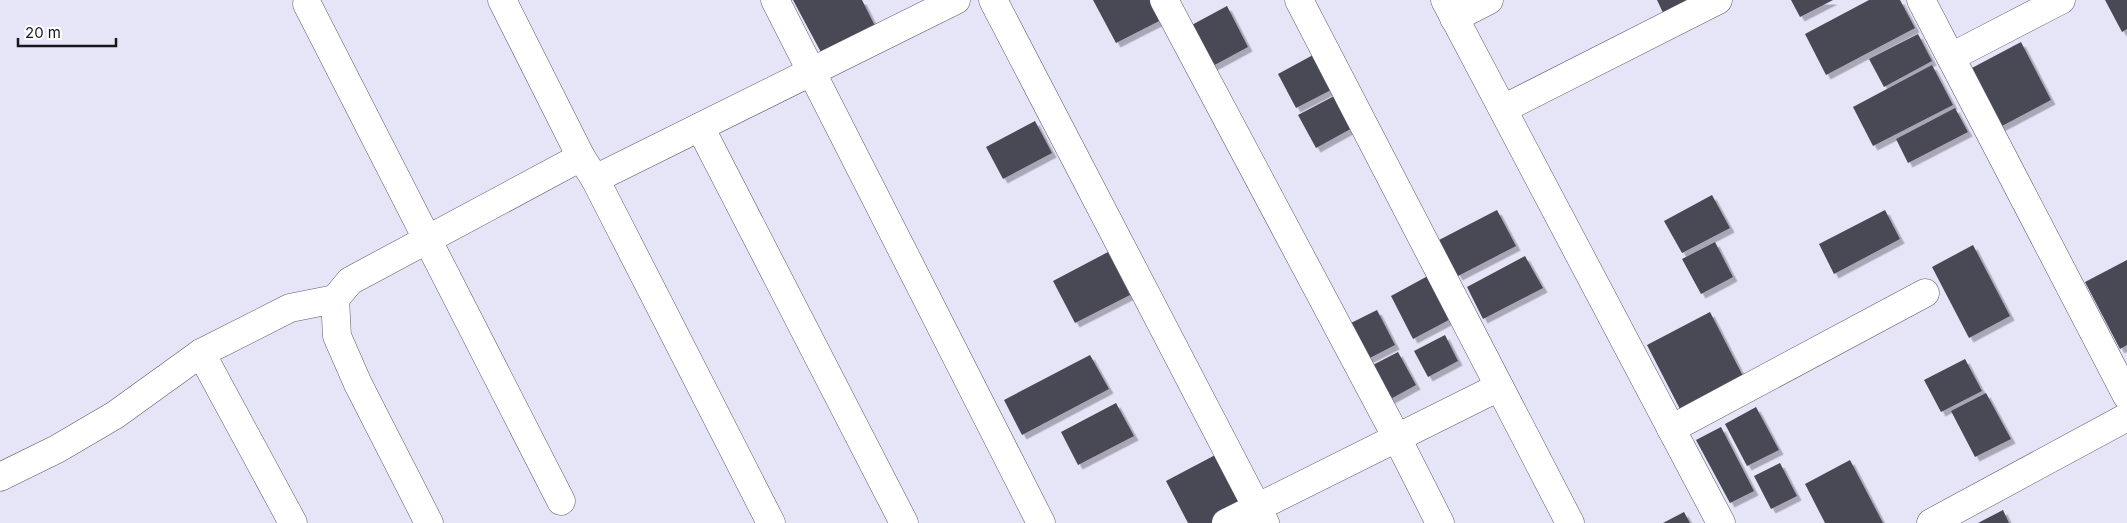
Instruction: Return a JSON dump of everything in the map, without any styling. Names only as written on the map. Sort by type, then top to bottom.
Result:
[{"type":"street","points":[[502,0],[771,523]]},
{"type":"street","points":[[775,0],[1041,523]]},
{"type":"street","points":[[0,477],[57,449],[115,415],[202,353],[290,308],[335,299],[350,281],[427,240],[588,168],[700,127],[956,0]]},
{"type":"street","points":[[993,0],[1261,515]]},
{"type":"street","points":[[1164,0],[1397,438],[1440,523]]},
{"type":"street","points":[[1299,0],[1570,523]]},
{"type":"street","points":[[1489,0],[1450,9],[1721,523]]},
{"type":"street","points":[[1503,109],[1718,0]]},
{"type":"street","points":[[1921,0],[2127,396]]},
{"type":"street","points":[[1951,57],[2061,0]]},
{"type":"street","points":[[307,4],[561,501]]},
{"type":"street","points":[[700,127],[904,523]]},
{"type":"street","points":[[1671,429],[1925,293]]},
{"type":"street","points":[[335,299],[336,336],[358,384],[429,523]]},
{"type":"street","points":[[202,353],[293,523]]},
{"type":"street","points":[[1226,523],[1261,515],[1397,438],[1499,387]]},
{"type":"street","points":[[1931,523],[2127,417]]},
{"type":"building","points":[[793,0],[862,0],[876,28],[823,56]]},
{"type":"building","points":[[1093,0],[1158,0],[1167,17],[1116,43]]},
{"type":"building","points":[[1657,0],[1699,0],[1666,19]]},
{"type":"building","points":[[1791,0],[1833,0],[1800,17]]},
{"type":"building","points":[[1869,0],[1900,0],[1915,28],[1826,75],[1805,34]]},
{"type":"building","points":[[2105,0],[2127,0],[2127,29],[2122,32]]},
{"type":"building","points":[[1227,6],[1248,47],[1209,68],[1188,27]]},
{"type":"building","points":[[1918,34],[1932,61],[1884,87],[1869,59]]},
{"type":"building","points":[[2021,42],[2051,100],[2000,127],[1970,69]]},
{"type":"building","points":[[1313,55],[1331,90],[1296,108],[1278,74]]},
{"type":"building","points":[[1932,65],[1953,105],[1873,146],[1853,107]]},
{"type":"building","points":[[1338,94],[1356,126],[1316,148],[1298,115]]},
{"type":"building","points":[[1955,108],[1968,132],[1908,163],[1896,139]]},
{"type":"building","points":[[1035,121],[1052,153],[1003,179],[986,147]]},
{"type":"building","points":[[1712,195],[1730,228],[1682,253],[1664,221]]},
{"type":"building","points":[[1497,210],[1516,246],[1458,276],[1439,240]]},
{"type":"building","points":[[1885,210],[1900,239],[1834,274],[1819,244]]},
{"type":"building","points":[[1715,242],[1733,277],[1701,294],[1682,259]]},
{"type":"building","points":[[1973,245],[2010,316],[1969,338],[1932,267]]},
{"type":"building","points":[[1108,252],[1130,295],[1075,323],[1053,281]]},
{"type":"building","points":[[1525,256],[1543,288],[1483,319],[1467,287]]},
{"type":"building","points":[[2127,260],[2127,345],[2120,349],[2085,282]]},
{"type":"building","points":[[1437,271],[1460,314],[1413,339],[1391,296]]},
{"type":"building","points":[[1377,310],[1395,345],[1364,361],[1345,326]]},
{"type":"building","points":[[1710,312],[1744,378],[1681,411],[1647,345]]},
{"type":"building","points":[[1445,335],[1458,361],[1428,377],[1414,351]]},
{"type":"building","points":[[1398,352],[1416,385],[1387,401],[1369,367]]},
{"type":"building","points":[[1090,355],[1109,389],[1022,435],[1004,400]]},
{"type":"building","points":[[1965,359],[1982,391],[1941,412],[1924,380]]},
{"type":"building","points":[[1986,393],[2011,439],[1975,457],[1951,411]]},
{"type":"building","points":[[1116,403],[1134,436],[1078,465],[1061,432]]},
{"type":"building","points":[[1756,407],[1779,450],[1747,466],[1725,424]]},
{"type":"building","points":[[1721,427],[1754,491],[1730,503],[1696,440]]},
{"type":"building","points":[[1219,453],[1246,505],[1211,523],[1188,523],[1166,481]]},
{"type":"building","points":[[1850,460],[1883,523],[1825,523],[1805,484]]},
{"type":"building","points":[[1780,463],[1797,496],[1771,509],[1754,476]]},
{"type":"building","points":[[2003,510],[2009,523],[1978,523]]},
{"type":"building","points":[[1684,512],[1690,523],[1663,523]]}]
